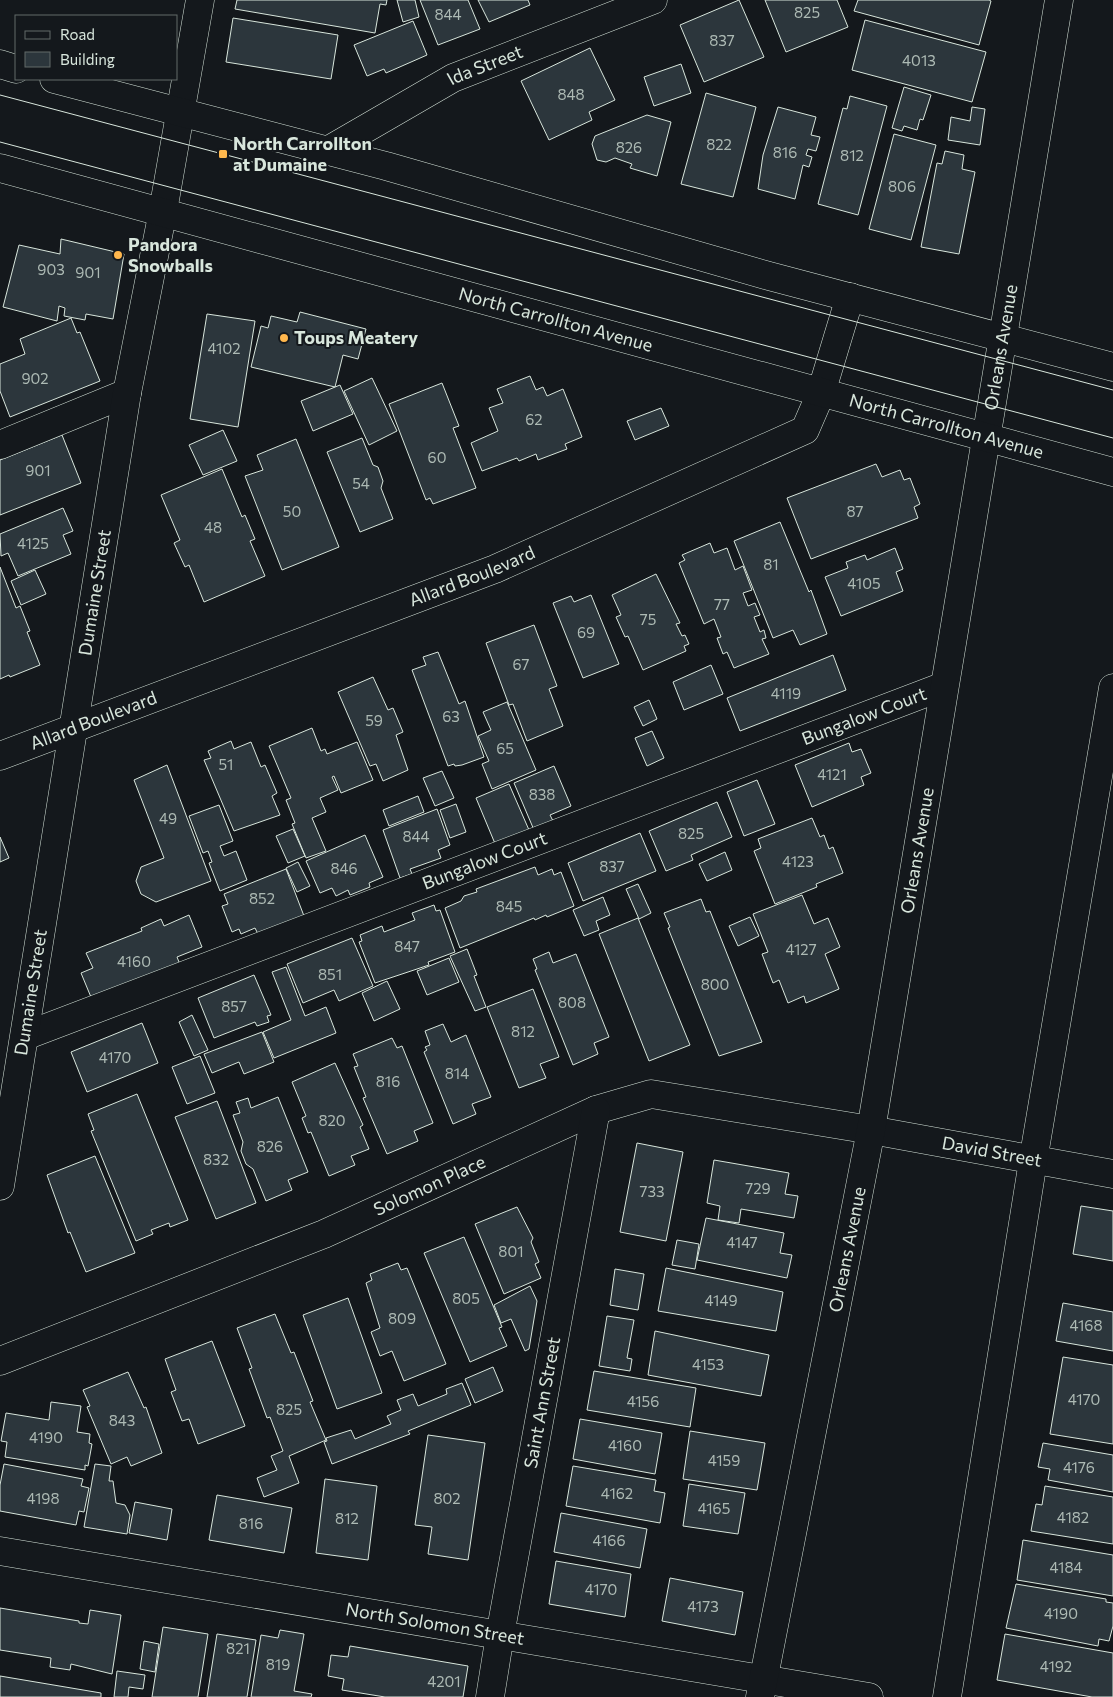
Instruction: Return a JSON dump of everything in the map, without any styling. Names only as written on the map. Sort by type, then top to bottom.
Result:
[{"type":"street","name":"Dumaine Street","points":[[0,1186],[26,1036],[127,393],[163,211],[200,0]]},
{"type":"street","name":"Ida Street","points":[[328,151],[453,78],[653,0]]},
{"type":"street","name":"Orleans Avenue","points":[[761,1688],[870,1130],[986,438],[1001,336],[1059,0]]},
{"type":"street","points":[[0,64],[15,69]]},
{"type":"street","points":[[58,80],[328,151],[850,297],[1113,366]]},
{"type":"street","name":"North Carrollton Avenue","points":[[0,168],[1113,472]]},
{"type":"street","name":"Allard Boulevard","points":[[0,756],[495,569],[805,430],[821,393],[850,297]]},
{"type":"street","points":[[0,445],[127,393]]},
{"type":"street","name":"Bungalow Court","points":[[26,1036],[944,686]]},
{"type":"street","points":[[947,1697],[1033,1160],[1113,688]]},
{"type":"street","name":"Solomon Place","points":[[0,1361],[324,1234],[596,1110],[651,1094],[870,1130]]},
{"type":"street","name":"Saint Ann Street","points":[[490,1697],[596,1110]]},
{"type":"street","name":"David Street","points":[[870,1130],[1113,1174]]},
{"type":"street","name":"North Solomon Street","points":[[0,1551],[500,1635],[761,1688],[869,1697]]},
{"type":"building","points":[[237,0],[387,0],[386,5],[380,4],[375,33],[235,9]]},
{"type":"building","points":[[397,0],[415,0],[419,17],[403,22]]},
{"type":"building","points":[[420,0],[468,0],[480,29],[438,45]]},
{"type":"building","points":[[478,0],[528,0],[530,5],[489,22]]},
{"type":"building","points":[[739,0],[764,57],[704,82],[680,25]]},
{"type":"building","points":[[765,0],[837,0],[848,27],[786,52]]},
{"type":"building","points":[[858,0],[991,1],[979,45],[854,11]]},
{"type":"building","points":[[233,18],[338,35],[331,79],[226,62]]},
{"type":"building","points":[[865,20],[986,52],[972,102],[852,70]]},
{"type":"building","points":[[413,21],[427,55],[386,73],[384,69],[367,76],[354,45]]},
{"type":"building","points":[[590,48],[615,100],[589,112],[592,120],[549,140],[521,81]]},
{"type":"building","points":[[681,64],[691,93],[654,106],[644,77]]},
{"type":"building","points":[[904,87],[931,95],[923,120],[920,119],[917,130],[904,126],[902,131],[892,128]]},
{"type":"building","points":[[706,93],[756,107],[733,197],[681,184]]},
{"type":"building","points":[[850,96],[887,106],[858,215],[818,204],[843,108],[847,109]]},
{"type":"building","points":[[778,107],[816,117],[811,135],[820,137],[816,151],[808,149],[806,155],[812,157],[809,167],[803,165],[795,199],[758,189],[763,155]]},
{"type":"building","points":[[972,107],[985,109],[980,145],[948,140],[951,117],[970,121]]},
{"type":"building","points":[[647,115],[671,122],[657,176],[630,168],[632,164],[615,158],[606,162],[597,160],[592,144],[595,136]]},
{"type":"building","points":[[894,134],[936,145],[911,240],[869,229]]},
{"type":"building","points":[[945,151],[964,155],[962,169],[975,172],[959,254],[921,247],[937,163],[942,164]]},
{"type":"building","points":[[61,239],[124,254],[113,319],[86,314],[85,320],[64,316],[65,308],[59,306],[57,321],[3,307],[19,245],[60,254]]},
{"type":"building","points":[[300,312],[366,329],[358,359],[343,355],[335,387],[251,367],[261,326],[268,328],[271,316],[297,322]]},
{"type":"building","points":[[207,314],[255,321],[238,427],[190,419]]},
{"type":"building","points":[[71,318],[77,333],[80,332],[100,381],[10,417],[0,391],[0,364],[25,354],[20,339]]},
{"type":"building","points":[[530,376],[536,390],[543,387],[547,396],[563,389],[582,437],[565,444],[567,449],[538,460],[536,454],[519,461],[517,458],[482,471],[471,443],[498,431],[489,408],[503,403],[497,389]]},
{"type":"building","points":[[372,378],[397,431],[369,445],[344,391]]},
{"type":"building","points":[[442,383],[459,426],[453,428],[476,488],[433,504],[430,498],[426,500],[389,404]]},
{"type":"building","points":[[340,385],[353,414],[313,431],[301,401]]},
{"type":"building","points":[[661,408],[669,426],[635,440],[627,421]]},
{"type":"building","points":[[223,430],[237,461],[203,475],[189,445]]},
{"type":"building","points":[[62,435],[81,483],[0,515],[0,460]]},
{"type":"building","points":[[362,438],[373,465],[378,467],[383,481],[381,488],[393,519],[360,532],[327,452]]},
{"type":"building","points":[[296,439],[339,547],[282,570],[245,476],[263,470],[257,455]]},
{"type":"building","points":[[876,464],[882,477],[900,470],[904,480],[910,478],[920,504],[914,507],[918,518],[811,559],[787,498]]},
{"type":"building","points":[[222,469],[242,517],[245,515],[255,539],[250,541],[265,576],[204,602],[189,565],[185,567],[174,543],[180,540],[161,495]]},
{"type":"building","points":[[63,508],[73,531],[63,535],[71,554],[18,576],[8,553],[1,556],[0,534]]},
{"type":"building","points":[[780,522],[809,592],[811,590],[827,634],[800,645],[793,630],[773,638],[734,541]]},
{"type":"building","points":[[710,543],[714,553],[727,548],[735,570],[743,566],[752,590],[743,593],[748,606],[755,603],[760,615],[754,617],[760,632],[764,630],[766,638],[762,639],[769,654],[734,668],[727,652],[723,654],[717,638],[721,637],[714,619],[704,624],[679,563],[685,560],[682,555]]},
{"type":"building","points":[[895,548],[903,569],[896,572],[903,591],[841,616],[825,577],[848,568],[846,562],[865,555],[867,560]]},
{"type":"building","points":[[0,567],[16,608],[20,606],[30,631],[27,632],[40,665],[0,679]]},
{"type":"building","points":[[35,570],[46,594],[21,605],[11,581]]},
{"type":"building","points":[[656,574],[680,623],[676,624],[682,636],[685,635],[689,644],[684,646],[686,651],[643,670],[628,636],[625,637],[616,617],[621,615],[612,595]]},
{"type":"building","points":[[591,595],[619,664],[583,678],[553,603],[571,596],[574,602]]},
{"type":"building","points":[[534,625],[557,686],[549,689],[563,726],[527,741],[513,704],[509,705],[486,643]]},
{"type":"building","points":[[438,652],[459,704],[465,701],[484,757],[462,765],[455,766],[454,764],[448,766],[412,670],[426,665],[423,657]]},
{"type":"building","points":[[833,655],[846,690],[740,731],[727,698]]},
{"type":"building","points":[[711,665],[723,694],[684,710],[673,682]]},
{"type":"building","points":[[373,677],[388,710],[393,708],[403,732],[396,735],[408,770],[383,781],[376,764],[370,766],[338,692]]},
{"type":"building","points":[[649,700],[657,719],[643,726],[634,707]]},
{"type":"building","points":[[507,702],[536,770],[492,789],[482,764],[489,761],[478,736],[491,730],[483,712]]},
{"type":"building","points":[[312,728],[321,751],[325,749],[327,754],[357,742],[373,780],[341,793],[334,776],[332,777],[338,790],[320,798],[326,812],[312,818],[326,851],[306,858],[292,824],[295,823],[286,800],[291,798],[269,746]]},
{"type":"building","points":[[652,731],[664,758],[647,766],[635,738]]},
{"type":"building","points":[[231,741],[234,749],[251,742],[261,767],[265,765],[277,793],[272,796],[280,815],[234,831],[204,760],[211,758],[208,751]]},
{"type":"building","points":[[849,743],[852,752],[861,749],[871,773],[861,777],[864,785],[812,807],[795,765]]},
{"type":"building","points":[[167,765],[211,881],[156,902],[141,894],[136,881],[141,867],[164,858],[134,780]]},
{"type":"building","points":[[554,766],[571,806],[550,815],[553,821],[534,830],[514,783]]},
{"type":"building","points":[[442,771],[454,798],[435,806],[423,778]]},
{"type":"building","points":[[757,780],[775,824],[744,836],[727,792]]},
{"type":"building","points":[[509,784],[529,830],[496,846],[476,798]]},
{"type":"building","points":[[418,796],[424,812],[389,826],[383,810]]},
{"type":"building","points":[[717,802],[732,837],[691,855],[693,860],[666,871],[649,831]]},
{"type":"building","points":[[456,804],[466,832],[450,838],[440,810]]},
{"type":"building","points":[[219,805],[233,841],[220,846],[224,856],[236,851],[247,880],[220,891],[209,863],[212,862],[208,851],[203,853],[189,816]]},
{"type":"building","points":[[437,809],[450,845],[438,850],[441,858],[410,869],[412,874],[400,878],[383,830]]},
{"type":"building","points":[[812,818],[820,837],[824,835],[829,849],[833,847],[843,873],[816,884],[817,887],[775,904],[754,851],[761,848],[758,839]]},
{"type":"building","points":[[293,829],[305,856],[288,863],[276,836]]},
{"type":"building","points":[[640,833],[656,871],[583,901],[568,863]]},
{"type":"building","points":[[365,835],[383,877],[369,883],[370,887],[350,895],[348,890],[336,896],[332,888],[320,893],[306,861]]},
{"type":"building","points":[[0,837],[9,858],[0,862]]},
{"type":"building","points":[[725,852],[732,870],[707,881],[699,864]]},
{"type":"building","points":[[298,862],[310,886],[297,892],[286,868]]},
{"type":"building","points":[[535,867],[538,875],[552,869],[554,875],[561,872],[574,906],[547,917],[546,915],[535,920],[534,918],[460,948],[445,908],[461,901],[464,896],[477,892],[476,889]]},
{"type":"building","points":[[286,869],[304,916],[258,934],[255,928],[241,934],[239,929],[232,932],[222,906],[228,904],[224,894]]},
{"type":"building","points":[[638,884],[651,913],[639,919],[626,889]]},
{"type":"building","points":[[802,895],[814,924],[828,918],[840,947],[825,954],[839,989],[806,1003],[804,996],[788,1003],[779,980],[773,983],[762,954],[768,952],[753,914]]},
{"type":"building","points":[[603,897],[610,915],[596,921],[599,930],[584,936],[573,910]]},
{"type":"building","points":[[701,899],[706,912],[710,911],[762,1042],[719,1056],[668,928],[670,927],[664,913]]},
{"type":"building","points":[[434,905],[436,911],[440,910],[455,952],[428,962],[429,965],[375,983],[359,942],[362,941],[360,935],[382,926],[384,932],[415,920],[412,913]]},
{"type":"building","points":[[189,915],[202,947],[177,957],[181,967],[93,1002],[81,973],[93,968],[86,953],[142,931],[141,928],[161,919],[164,926]]},
{"type":"building","points":[[750,917],[759,936],[738,946],[729,926]]},
{"type":"building","points":[[638,918],[690,1045],[649,1061],[599,934]]},
{"type":"building","points":[[352,938],[373,986],[339,1001],[334,990],[303,1003],[287,964]]},
{"type":"building","points":[[467,949],[477,975],[474,976],[486,1007],[475,1011],[450,956]]},
{"type":"building","points":[[549,952],[553,963],[576,954],[609,1037],[594,1043],[598,1054],[573,1065],[535,970],[537,969],[533,959]]},
{"type":"building","points":[[449,958],[459,982],[427,995],[417,971]]},
{"type":"building","points":[[286,967],[305,1016],[326,1007],[336,1033],[274,1058],[263,1032],[291,1020],[272,972]]},
{"type":"building","points":[[254,975],[271,1015],[267,1016],[269,1022],[257,1026],[255,1022],[214,1038],[198,998]]},
{"type":"building","points":[[387,981],[400,1009],[374,1021],[362,993]]},
{"type":"building","points":[[533,989],[559,1057],[540,1064],[546,1078],[519,1088],[487,1007]]},
{"type":"building","points":[[192,1015],[208,1050],[194,1056],[179,1022]]},
{"type":"building","points":[[142,1023],[158,1063],[87,1092],[71,1052]]},
{"type":"building","points":[[443,1024],[451,1042],[466,1035],[491,1097],[472,1104],[476,1114],[453,1124],[424,1052],[427,1050],[425,1047],[430,1045],[425,1031]]},
{"type":"building","points":[[262,1032],[274,1062],[244,1074],[239,1062],[212,1073],[204,1054]]},
{"type":"building","points":[[392,1038],[397,1048],[402,1046],[433,1123],[414,1131],[418,1141],[387,1154],[363,1098],[366,1097],[354,1067],[358,1066],[353,1054]]},
{"type":"building","points":[[200,1056],[215,1093],[187,1104],[172,1067]]},
{"type":"building","points":[[335,1063],[363,1125],[360,1127],[369,1149],[351,1156],[355,1165],[329,1176],[311,1132],[308,1133],[302,1118],[306,1116],[292,1082]]},
{"type":"building","points":[[137,1094],[188,1220],[170,1227],[169,1223],[151,1230],[153,1234],[136,1241],[91,1131],[94,1130],[88,1114]]},
{"type":"building","points":[[278,1097],[308,1172],[288,1180],[292,1190],[266,1201],[253,1169],[246,1164],[241,1151],[243,1142],[233,1115],[240,1113],[236,1102],[248,1098],[251,1108]]},
{"type":"building","points":[[217,1101],[256,1203],[216,1219],[175,1117]]},
{"type":"building","points":[[637,1143],[683,1152],[666,1241],[620,1232]]},
{"type":"building","points":[[95,1156],[135,1253],[86,1272],[70,1232],[68,1233],[47,1175]]},
{"type":"building","points":[[714,1160],[789,1173],[785,1194],[798,1196],[794,1218],[741,1209],[739,1223],[718,1220],[720,1206],[707,1203]]},
{"type":"building","points":[[1081,1206],[1113,1211],[1113,1261],[1073,1254]]},
{"type":"building","points":[[517,1207],[533,1238],[531,1242],[539,1262],[535,1264],[541,1278],[504,1294],[475,1224]]},
{"type":"building","points":[[706,1218],[784,1233],[780,1253],[792,1255],[787,1278],[697,1260]]},
{"type":"building","points":[[464,1237],[502,1327],[499,1328],[507,1346],[470,1362],[424,1253]]},
{"type":"building","points":[[677,1240],[699,1244],[695,1269],[672,1265]]},
{"type":"building","points":[[398,1263],[401,1270],[407,1268],[446,1364],[404,1381],[392,1351],[380,1356],[371,1332],[380,1328],[366,1283],[372,1280],[370,1274]]},
{"type":"building","points":[[666,1268],[783,1292],[776,1331],[658,1311]]},
{"type":"building","points":[[615,1269],[644,1274],[638,1310],[610,1305]]},
{"type":"building","points":[[530,1286],[537,1301],[529,1349],[525,1351],[511,1319],[501,1323],[494,1305]]},
{"type":"building","points":[[348,1298],[382,1393],[337,1409],[303,1315]]},
{"type":"building","points":[[1063,1303],[1113,1312],[1113,1351],[1056,1341]]},
{"type":"building","points":[[275,1314],[291,1353],[294,1352],[313,1401],[310,1402],[326,1440],[289,1456],[299,1483],[264,1497],[257,1478],[277,1470],[271,1456],[283,1451],[270,1417],[267,1418],[249,1369],[252,1368],[237,1328]]},
{"type":"building","points":[[607,1316],[634,1320],[627,1358],[632,1359],[630,1371],[599,1366]]},
{"type":"building","points":[[655,1331],[769,1355],[761,1396],[648,1375]]},
{"type":"building","points":[[212,1341],[245,1426],[198,1444],[189,1419],[182,1421],[171,1392],[176,1390],[165,1359]]},
{"type":"building","points":[[1063,1357],[1113,1365],[1113,1444],[1050,1434]]},
{"type":"building","points":[[493,1367],[503,1391],[475,1403],[465,1379]]},
{"type":"building","points":[[594,1371],[696,1388],[690,1427],[587,1410]]},
{"type":"building","points":[[128,1372],[144,1408],[146,1407],[162,1453],[131,1466],[127,1457],[111,1464],[87,1407],[90,1406],[83,1390]]},
{"type":"building","points":[[462,1383],[471,1405],[408,1431],[410,1434],[332,1464],[324,1442],[327,1441],[326,1438],[351,1430],[355,1439],[391,1424],[387,1416],[401,1410],[397,1400],[413,1394],[418,1406],[447,1394],[446,1389]]},
{"type":"building","points":[[51,1402],[81,1406],[77,1432],[90,1434],[89,1443],[92,1444],[88,1466],[85,1465],[85,1470],[5,1457],[7,1442],[1,1441],[6,1413],[49,1420]]},
{"type":"building","points":[[580,1419],[662,1433],[655,1474],[573,1459]]},
{"type":"building","points":[[690,1431],[765,1443],[757,1490],[683,1479]]},
{"type":"building","points":[[428,1435],[485,1443],[468,1560],[428,1554],[432,1527],[415,1525]]},
{"type":"building","points":[[1043,1443],[1113,1455],[1113,1492],[1048,1480],[1050,1469],[1038,1467]]},
{"type":"building","points":[[4,1464],[83,1479],[81,1486],[89,1488],[84,1512],[79,1511],[76,1525],[0,1511],[0,1485]]},
{"type":"building","points":[[95,1464],[111,1466],[109,1481],[113,1481],[116,1503],[125,1505],[130,1515],[127,1534],[84,1527]]},
{"type":"building","points":[[573,1466],[656,1480],[654,1491],[665,1493],[660,1523],[566,1506]]},
{"type":"building","points":[[325,1479],[377,1486],[368,1560],[316,1553]]},
{"type":"building","points":[[689,1484],[745,1493],[738,1534],[683,1526]]},
{"type":"building","points":[[1045,1486],[1113,1497],[1113,1544],[1031,1531],[1036,1504],[1042,1505]]},
{"type":"building","points":[[217,1495],[292,1508],[284,1553],[209,1540]]},
{"type":"building","points":[[135,1502],[172,1509],[167,1540],[129,1533]]},
{"type":"building","points":[[561,1513],[647,1529],[640,1568],[554,1552]]},
{"type":"building","points":[[1023,1540],[1113,1555],[1113,1596],[1017,1580]]},
{"type":"building","points":[[556,1561],[631,1574],[625,1617],[549,1604]]},
{"type":"building","points":[[670,1578],[743,1592],[735,1635],[662,1621]]},
{"type":"building","points":[[1016,1584],[1106,1599],[1106,1602],[1113,1603],[1113,1626],[1109,1641],[1099,1639],[1098,1646],[1006,1628]]},
{"type":"building","points":[[0,1608],[88,1624],[90,1610],[121,1615],[112,1674],[71,1664],[70,1670],[50,1667],[51,1658],[0,1650]]},
{"type":"building","points":[[163,1627],[208,1634],[198,1697],[152,1697]]},
{"type":"building","points":[[280,1630],[304,1634],[294,1691],[312,1694],[311,1697],[251,1697],[261,1635],[278,1638]]},
{"type":"building","points":[[217,1634],[256,1640],[247,1697],[207,1697]]},
{"type":"building","points":[[1005,1634],[1113,1653],[1113,1697],[1092,1697],[997,1680]]},
{"type":"building","points":[[144,1641],[159,1644],[155,1672],[140,1669]]},
{"type":"building","points":[[350,1646],[468,1666],[463,1697],[385,1697],[342,1690],[344,1679],[328,1676],[331,1655],[348,1657]]},
{"type":"building","points":[[117,1671],[145,1675],[143,1689],[129,1687],[128,1697],[114,1697]]},
{"type":"building","points":[[0,1676],[101,1693],[101,1697],[0,1697]]},
{"type":"tram line","points":[[0,95],[1113,390]]},
{"type":"tram line","points":[[0,142],[1113,438]]},
{"type":"place","name":"North Carrollton at Dumaine","points":[[223,154]]},
{"type":"place","name":"Pandora Snowballs","points":[[118,255]]},
{"type":"place","name":"Toups Meatery","points":[[284,338]]}]
